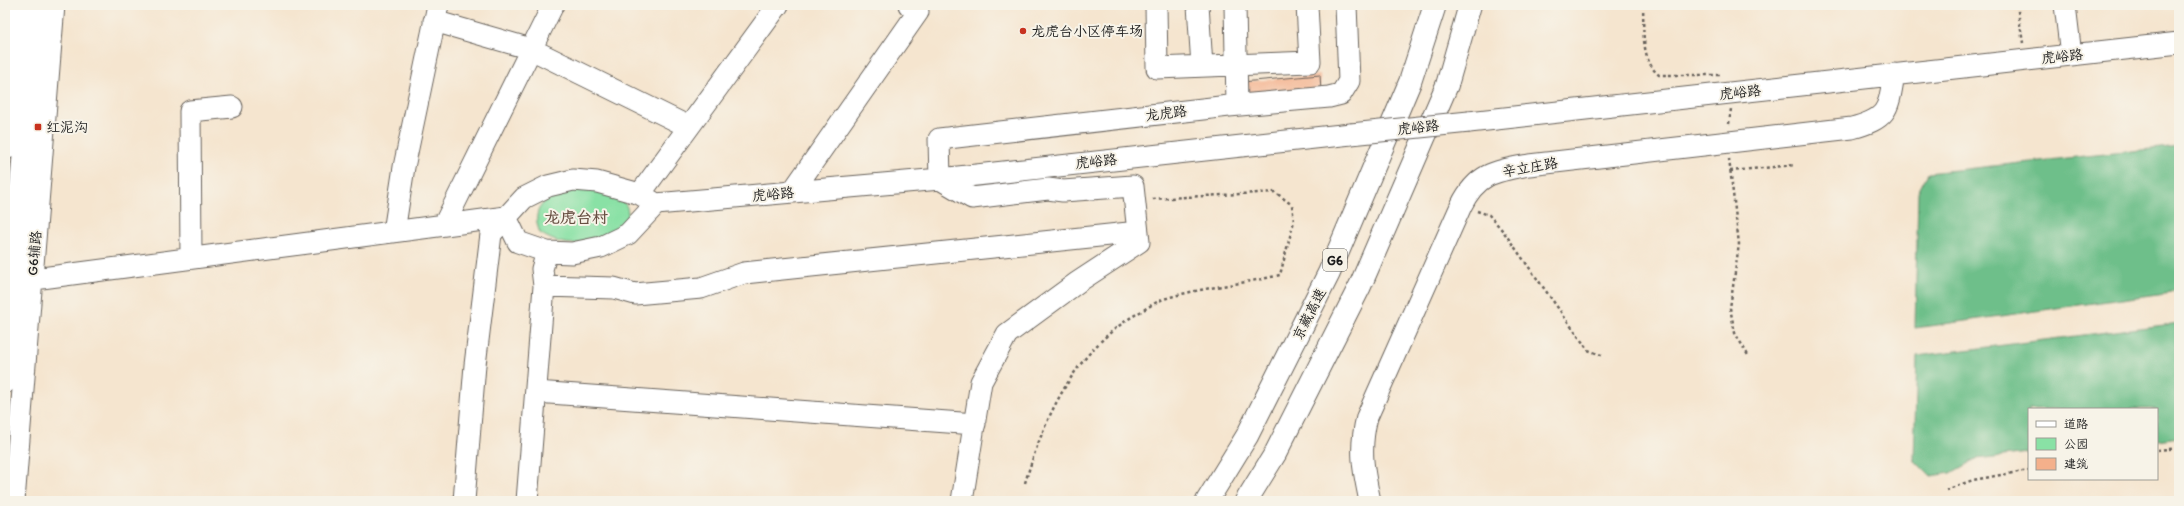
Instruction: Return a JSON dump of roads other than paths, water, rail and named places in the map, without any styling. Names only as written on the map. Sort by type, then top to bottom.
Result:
[{"type":"main road","points":[[5,149],[16,5]]},
{"type":"main road","name":"G6辅路","points":[[5,382],[22,281],[36,5]]},
{"type":"main road","name":"京藏高速","points":[[1206,501],[1247,436],[1329,273],[1410,82],[1435,5]]},
{"type":"main road","name":"G6","points":[[1246,501],[1275,454],[1360,286],[1446,85],[1470,5]]},
{"type":"street","name":"G6辅路","points":[[14,501],[22,281],[54,5]]},
{"type":"street","points":[[444,225],[553,5]]},
{"type":"street","points":[[506,217],[518,242],[546,252],[572,253],[601,247],[628,234],[689,127],[778,5]]},
{"type":"street","points":[[792,192],[918,12],[909,5]]},
{"type":"street","points":[[1156,5],[1157,68],[1310,62],[1307,5]]},
{"type":"street","points":[[1198,5],[1202,66]]},
{"type":"street","points":[[1235,5],[1237,105]]},
{"type":"street","name":"龙虎路","points":[[940,179],[940,139],[1237,105],[1329,98],[1342,94],[1349,81],[1346,5]]},
{"type":"street","points":[[2065,5],[2071,55]]},
{"type":"street","points":[[394,232],[404,167],[436,13],[532,49],[689,127]]},
{"type":"street","name":"虎峪路","points":[[648,199],[792,192],[940,179],[2179,43]]},
{"type":"street","name":"辛立庄路","points":[[1370,501],[1362,464],[1362,439],[1367,417],[1461,206],[1473,185],[1486,176],[1509,169],[1852,128],[1872,123],[1883,114],[1890,102],[1894,74]]},
{"type":"street","points":[[191,258],[190,111],[232,107]]},
{"type":"street","points":[[940,179],[972,198],[1048,190],[1063,191],[1133,186],[1139,242],[1078,282],[1007,334],[981,382],[962,501]]},
{"type":"street","points":[[464,501],[475,366],[491,234],[524,198],[548,186],[573,180],[597,182],[648,199]]},
{"type":"street","points":[[22,281],[506,217]]},
{"type":"street","points":[[544,286],[614,288],[635,294],[701,288],[744,274],[1138,232]]},
{"type":"street","points":[[527,501],[544,286],[542,269],[546,252]]},
{"type":"street","points":[[536,392],[975,424]]},
{"type":"place","name":"龙虎台小区停车场","points":[[1023,31]]},
{"type":"place","name":"红泥沟","points":[[38,127]]},
{"type":"district","name":"龙虎台村","points":[[576,217]]}]
